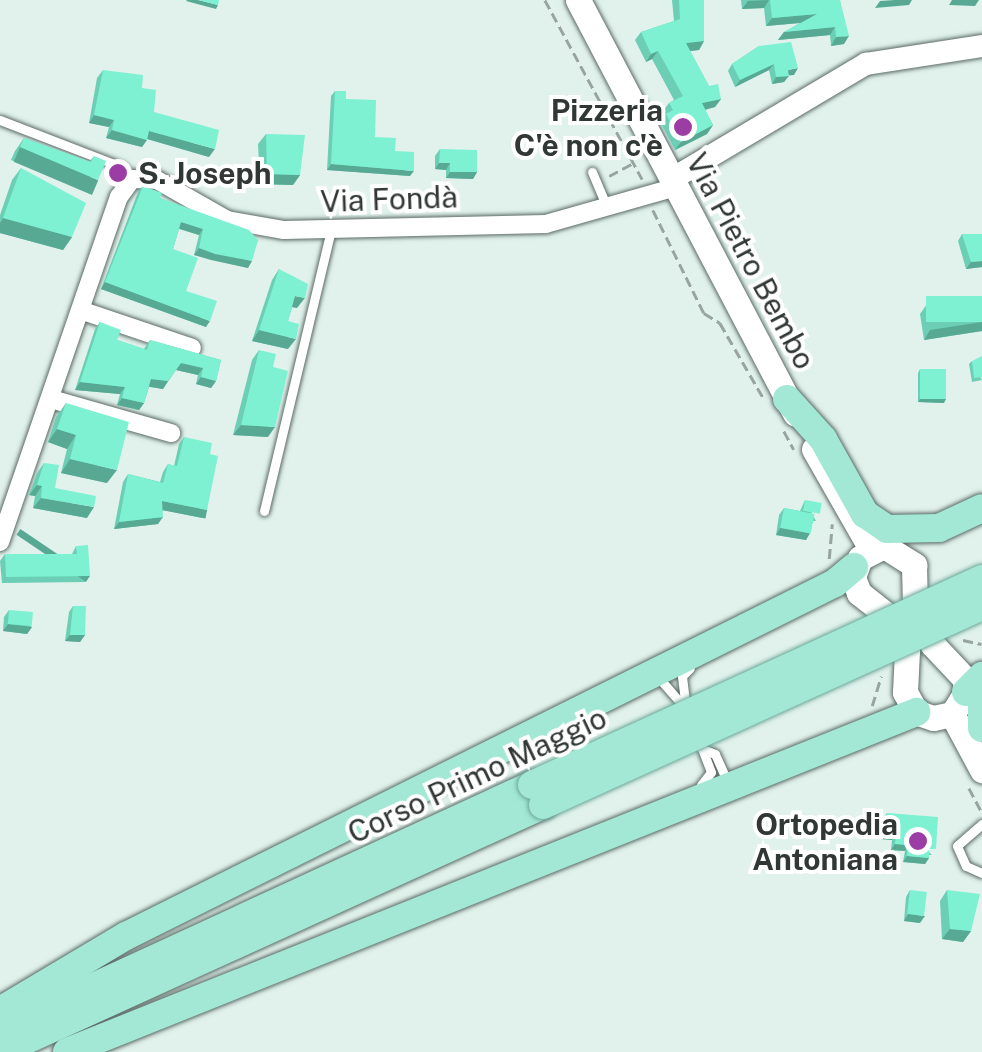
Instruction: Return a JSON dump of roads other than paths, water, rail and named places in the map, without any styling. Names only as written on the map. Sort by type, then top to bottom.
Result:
[{"type":"highway","points":[[779,409],[823,439],[865,514],[887,528],[939,528]]},
{"type":"highway","points":[[901,551],[982,508]]},
{"type":"highway","points":[[0,1011],[126,936],[646,672],[835,582],[850,560]]},
{"type":"highway","name":"Corso Primo Maggio","points":[[0,1052],[982,579]]},
{"type":"highway","name":"Corso Primo Maggio","points":[[0,1030],[982,606]]},
{"type":"highway","points":[[971,695],[982,728]]},
{"type":"highway","points":[[67,1052],[751,775],[911,702]]},
{"type":"main road","name":"Via Pietro Bembo","points":[[578,0],[674,183],[868,602],[892,619],[907,651],[911,702]]},
{"type":"main road","points":[[850,560],[901,551],[914,565],[915,607],[933,645],[952,661],[971,695],[974,776]]},
{"type":"main road","points":[[911,702],[933,718],[971,695]]},
{"type":"street","points":[[674,183],[866,64],[982,46]]},
{"type":"street","points":[[0,542],[119,196],[132,178]]},
{"type":"street","name":"Via Fondà","points":[[132,178],[157,180],[226,220],[284,230],[546,224],[608,211],[674,183]]},
{"type":"street","points":[[82,310],[192,348]]},
{"type":"street","points":[[51,399],[171,432]]},
{"type":"lane","points":[[0,120],[122,167],[132,178]]},
{"type":"lane","points":[[594,178],[608,211]]},
{"type":"lane","points":[[264,511],[331,226]]},
{"type":"lane","points":[[686,709],[682,676],[704,657],[703,644]]},
{"type":"lane","points":[[646,672],[671,686],[686,709],[710,779],[678,805]]},
{"type":"lane","points":[[702,749],[715,754],[725,776],[751,775]]},
{"type":"lane","points":[[982,824],[956,846],[966,866],[982,872]]},
{"type":"place","name":"Pizzeria C'è non c'è","points":[[683,127]]},
{"type":"place","name":"S. Joseph","points":[[118,173]]},
{"type":"place","name":"Ortopedia Antoniana","points":[[918,841]]}]
